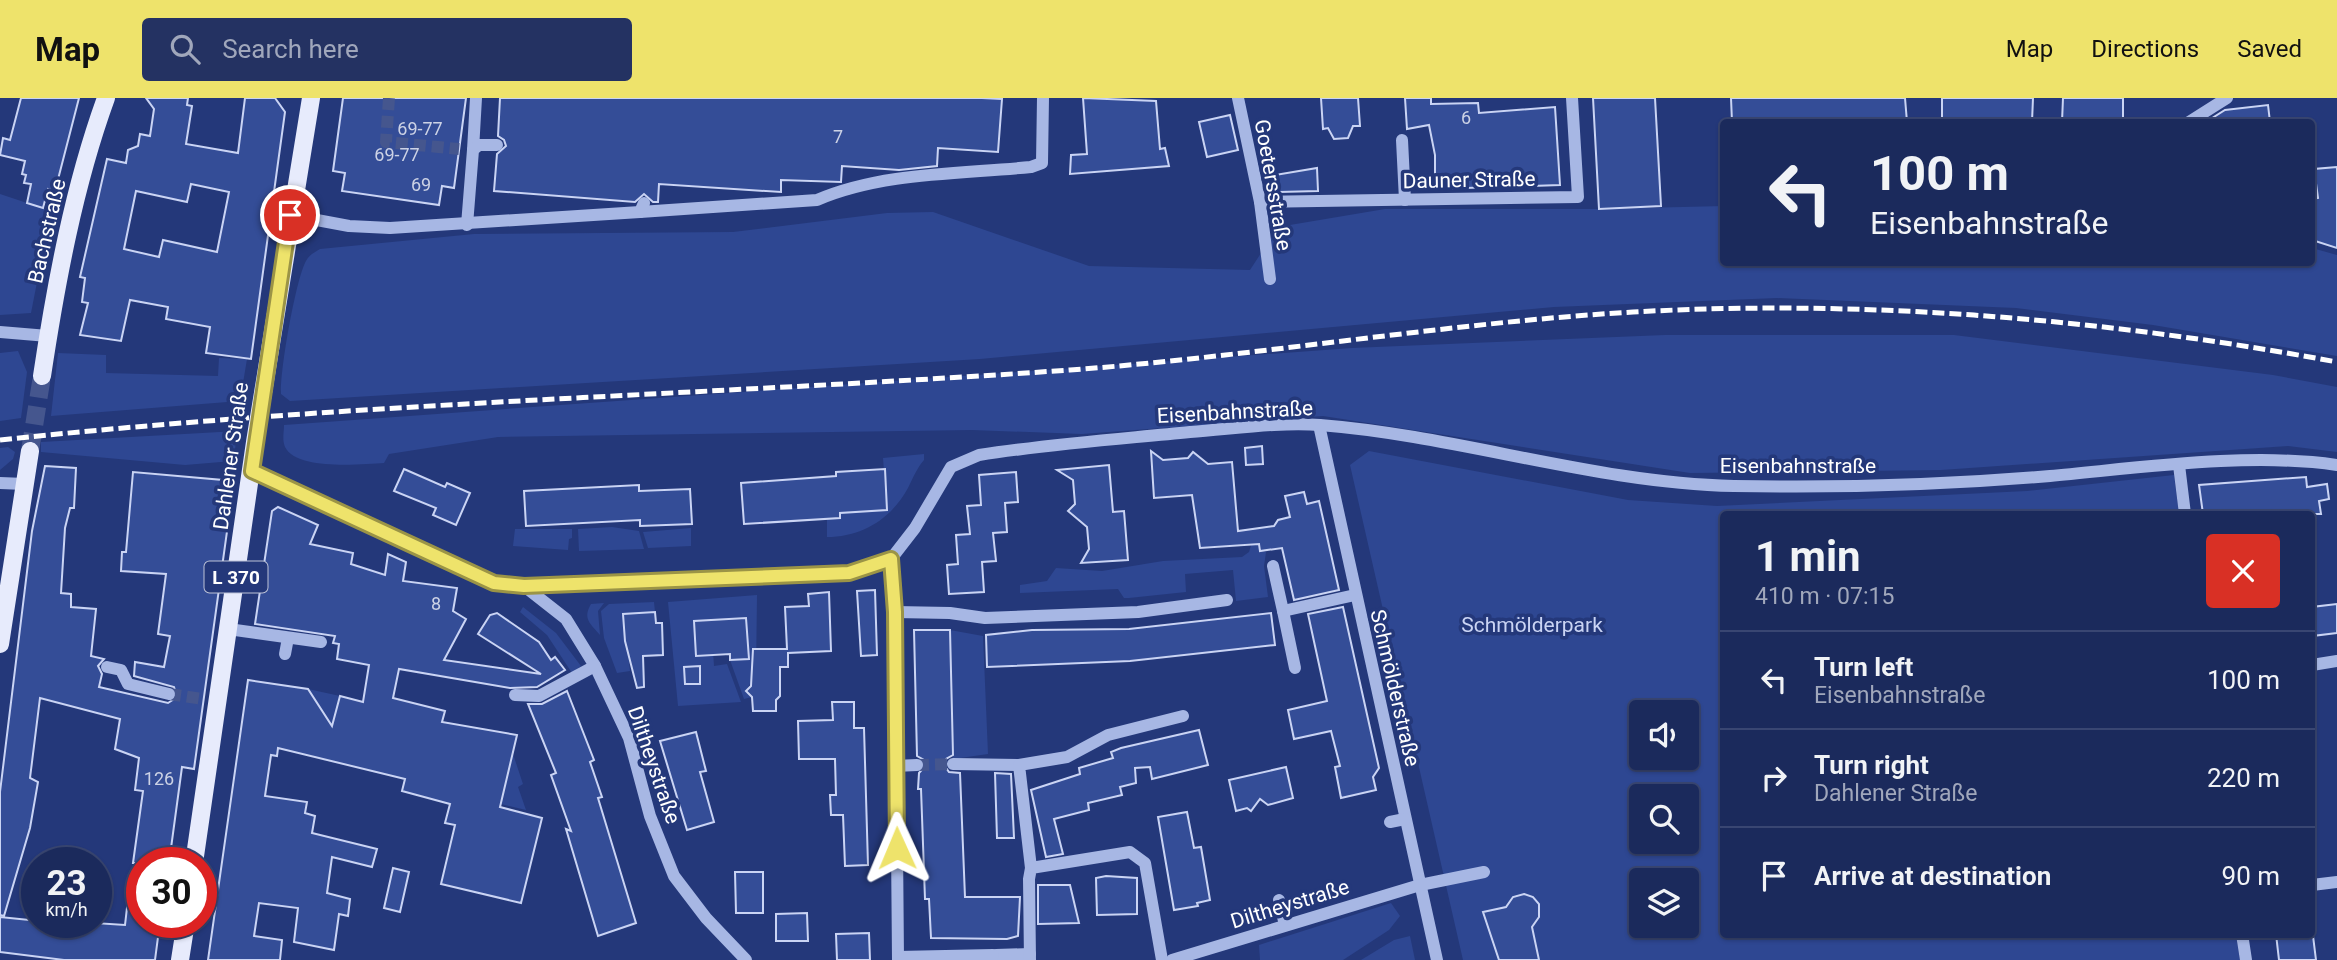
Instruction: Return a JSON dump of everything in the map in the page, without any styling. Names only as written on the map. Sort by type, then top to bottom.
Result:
[{"type":"main road","name":"Bachstraße","points":[[42,376],[48,336],[90,148],[106,98]]},
{"type":"main road","name":"Dahlener Straße","points":[[196,847],[290,215],[311,98]]},
{"type":"main road","points":[[0,644],[30,451]]},
{"type":"main road","points":[[180,960],[183,938]]},
{"type":"street","points":[[467,225],[476,98]]},
{"type":"street","points":[[290,215],[349,226],[467,225],[642,208],[817,200],[837,191],[894,181],[1031,167],[1042,163],[1043,98]]},
{"type":"street","name":"Goetersstraße","points":[[1238,98],[1260,202],[1270,279]]},
{"type":"street","name":"Dauner Straße","points":[[1260,202],[1578,197],[1572,98]]},
{"type":"street","points":[[2194,119],[2227,98]]},
{"type":"street","points":[[1402,140],[1405,200]]},
{"type":"street","points":[[473,150],[479,145],[497,145]]},
{"type":"street","points":[[0,332],[48,336]]},
{"type":"street","name":"Eisenbahnstraße","points":[[891,559],[915,528],[951,467],[979,455],[1128,438],[1319,425],[1422,440],[1597,472],[1695,485],[1952,484],[2179,465],[2308,461],[2337,465]]},
{"type":"street","name":"Schmölderstraße","points":[[1319,425],[1437,960]]},
{"type":"street","points":[[2179,465],[2185,511]]},
{"type":"street","points":[[252,471],[494,583],[524,586],[849,573],[891,559],[895,612],[898,958],[995,955],[1030,957],[1031,868],[1019,765]]},
{"type":"street","points":[[0,483],[25,484]]},
{"type":"street","points":[[1273,566],[1295,668]]},
{"type":"street","name":"Diltheystraße","points":[[524,586],[566,619],[595,666],[629,738],[650,816],[674,876],[706,918],[746,960]]},
{"type":"street","points":[[1283,611],[1355,594]]},
{"type":"street","points":[[895,612],[950,613],[985,618],[1138,612],[1227,600]]},
{"type":"street","points":[[228,629],[321,642]]},
{"type":"street","points":[[285,654],[288,638]]},
{"type":"street","points":[[2315,664],[2337,661]]},
{"type":"street","points":[[515,695],[539,696],[595,666]]},
{"type":"street","points":[[107,667],[121,670],[128,684],[169,694]]},
{"type":"street","points":[[953,764],[1019,765],[1067,757],[1108,735],[1183,716]]},
{"type":"street","points":[[895,765],[917,765]]},
{"type":"street","points":[[1390,822],[1405,819]]},
{"type":"street","points":[[1031,868],[1130,852],[1145,863],[1162,960]]},
{"type":"street","name":"Diltheystraße","points":[[1172,960],[1420,885],[1484,872]]},
{"type":"street","points":[[2315,885],[2337,882]]},
{"type":"street","points":[[1279,900],[1285,925]]},
{"type":"street","points":[[2243,938],[2246,960]]},
{"type":"green space","points":[[0,194],[51,211],[31,313],[0,315]]},
{"type":"green space","points":[[1720,206],[1720,266],[2315,266],[2315,249],[2337,255],[2337,356],[2153,325],[2016,308],[1777,298],[1554,307],[980,359],[290,401],[281,394],[286,348],[301,274],[306,261],[320,249],[474,234],[733,232],[887,213],[933,212],[1089,266],[1250,270],[1278,227],[1385,209]]},
{"type":"green space","points":[[1665,335],[1954,335],[2273,375],[2337,387],[2337,452],[2288,446],[1941,470],[1690,473],[1323,416],[1082,434],[972,430],[498,437],[389,454],[384,463],[346,465],[302,460],[292,455],[285,447],[283,439],[284,425],[1352,348]]},
{"type":"green space","points":[[18,351],[27,372],[21,418],[0,421],[0,353]]},
{"type":"green space","points":[[58,353],[106,355],[106,373],[218,376],[219,358],[247,359],[240,401],[51,416]]},
{"type":"green space","points":[[238,431],[233,461],[185,465],[41,452],[41,442]]},
{"type":"green space","points":[[8,447],[15,452],[13,459],[0,470],[0,448]]},
{"type":"green space","name":"Schmölderpark","points":[[1369,451],[1628,500],[1717,506],[2027,491],[2174,475],[2179,511],[1720,511],[1720,938],[2236,938],[2240,960],[1463,960],[1350,465]]},
{"type":"green space","points":[[924,454],[924,460],[908,488],[884,517],[864,530],[827,537],[827,519],[840,518],[839,513],[887,510],[883,458]]},
{"type":"green space","points":[[612,527],[639,531],[644,549],[579,551],[578,529]]},
{"type":"green space","points":[[691,528],[691,546],[648,548],[643,532]]},
{"type":"green space","points":[[515,529],[572,529],[572,538],[569,539],[568,550],[513,546]]},
{"type":"green space","points":[[1256,529],[1260,551],[1266,552],[1264,566],[1268,597],[1236,601],[1233,570],[1185,574],[1186,592],[1129,598],[1124,598],[1118,589],[1020,593],[1020,585],[1047,581],[1056,568],[1102,571],[1163,561],[1242,557],[1249,552]]},
{"type":"green space","points":[[757,595],[756,673],[746,691],[752,697],[744,699],[730,660],[748,648],[746,618],[695,621],[713,651],[714,666],[727,664],[741,702],[678,706],[668,602]]},
{"type":"green space","points":[[654,602],[655,612],[624,615],[630,671],[617,673],[604,638],[601,611],[609,604]]},
{"type":"green space","points":[[604,603],[598,611],[600,635],[587,614],[591,604]]},
{"type":"green space","points":[[523,607],[556,633],[581,666],[572,673],[547,635],[520,612]]},
{"type":"green space","points":[[950,630],[983,636],[988,754],[953,759]]},
{"type":"green space","points":[[308,689],[340,696],[328,743],[311,694]]},
{"type":"green space","points":[[513,754],[523,784],[518,787],[526,810],[501,804]]},
{"type":"green space","points":[[1391,903],[1400,916],[1389,930],[1343,960],[1260,960],[1259,945]]},
{"type":"green space","points":[[1410,936],[1415,960],[1361,960],[1394,940]]},
{"type":"building","points":[[21,98],[79,98],[55,191],[48,189],[43,208],[27,203],[31,184],[24,183],[26,175],[22,174],[25,161],[0,155],[3,138],[10,140]]},
{"type":"building","points":[[146,98],[188,98],[187,105],[192,106],[186,144],[238,153],[245,98],[275,98],[285,112],[251,359],[206,353],[210,327],[166,319],[168,307],[130,300],[121,341],[80,335],[88,303],[82,302],[85,278],[80,277],[107,159],[126,163],[128,150],[138,146],[140,134],[150,136],[154,109]],"holes":[[[191,184],[229,192],[217,252],[163,240],[159,257],[124,249],[136,191],[187,202]]]},
{"type":"building","points":[[343,98],[466,98],[454,188],[442,186],[439,205],[342,191],[345,173],[333,171]]},
{"type":"building","points":[[500,98],[1002,99],[998,152],[938,148],[937,166],[899,170],[842,166],[841,182],[781,180],[781,192],[659,184],[658,202],[653,202],[644,194],[635,202],[494,191],[497,154],[506,146],[504,140],[498,136]]},
{"type":"building","points":[[1083,98],[1156,101],[1160,149],[1165,148],[1169,166],[1070,174],[1071,155],[1087,154]]},
{"type":"building","points":[[1321,98],[1358,98],[1360,126],[1353,126],[1348,138],[1334,139],[1328,128],[1323,129]]},
{"type":"building","points":[[1405,98],[1431,98],[1431,104],[1478,103],[1479,113],[1555,107],[1560,185],[1435,189],[1435,155],[1429,125],[1407,129]]},
{"type":"building","points":[[1593,98],[1655,98],[1661,206],[1599,209]]},
{"type":"building","points":[[1731,98],[1905,98],[1907,119],[1732,119]]},
{"type":"building","points":[[1942,98],[2033,98],[2032,119],[1942,119]]},
{"type":"building","points":[[2063,98],[2123,98],[2123,119],[2062,119]]},
{"type":"building","points":[[2268,105],[2270,119],[2211,119],[2225,110]]},
{"type":"building","points":[[1230,115],[1238,150],[1207,157],[1199,122]]},
{"type":"building","points":[[2337,167],[2337,248],[2315,241],[2315,198],[2318,198],[2315,169]]},
{"type":"building","points":[[1317,168],[1318,191],[1279,192],[1275,175]]},
{"type":"building","points":[[1262,446],[1263,464],[1246,465],[1245,448]]},
{"type":"building","points":[[1151,451],[1163,460],[1188,458],[1193,452],[1208,464],[1232,462],[1238,531],[1274,526],[1278,520],[1290,517],[1285,496],[1304,492],[1307,504],[1319,501],[1339,590],[1294,600],[1282,548],[1260,551],[1259,544],[1200,548],[1192,495],[1154,498]]},
{"type":"building","points":[[1109,465],[1113,512],[1124,511],[1128,560],[1081,563],[1089,549],[1087,527],[1068,511],[1075,504],[1073,480],[1057,470]]},
{"type":"building","points":[[45,466],[76,468],[74,508],[70,508],[65,528],[61,593],[71,594],[71,607],[96,609],[91,656],[104,659],[98,666],[102,674],[99,687],[168,703],[177,697],[174,687],[134,676],[135,662],[164,667],[170,636],[158,634],[166,574],[121,571],[122,552],[126,552],[133,472],[234,481],[194,769],[182,767],[171,847],[135,847],[143,791],[135,790],[139,758],[115,749],[120,719],[40,698],[30,778],[38,782],[30,828],[24,847],[21,847],[21,858],[4,916],[0,915],[0,792],[32,531]]},
{"type":"building","points":[[404,469],[445,487],[447,483],[470,493],[456,525],[433,515],[436,508],[394,491]]},
{"type":"building","points":[[885,469],[887,510],[840,513],[840,518],[744,524],[741,483],[836,476],[836,472]]},
{"type":"building","points":[[1016,472],[1018,502],[1005,503],[1007,532],[993,533],[996,561],[982,562],[984,592],[949,594],[947,565],[958,564],[956,535],[970,534],[967,506],[981,505],[979,475]]},
{"type":"building","points":[[2306,477],[2307,487],[2327,484],[2329,499],[2319,501],[2321,514],[2315,514],[2315,511],[2203,511],[2199,485]]},
{"type":"building","points":[[639,485],[639,491],[690,489],[692,524],[640,526],[640,520],[526,526],[524,491]]},
{"type":"building","points":[[278,507],[318,525],[310,544],[353,553],[351,564],[385,575],[388,554],[406,562],[403,581],[457,588],[453,611],[466,619],[444,660],[541,674],[478,634],[490,615],[497,613],[539,642],[551,660],[555,657],[565,670],[537,687],[510,688],[399,669],[393,698],[445,711],[442,722],[517,735],[500,807],[542,818],[521,903],[441,884],[455,825],[445,823],[450,804],[402,791],[405,779],[278,748],[277,756],[271,755],[265,796],[307,802],[305,813],[315,816],[312,833],[377,849],[372,867],[332,857],[327,893],[350,899],[348,916],[339,914],[334,950],[294,942],[298,908],[259,903],[254,936],[282,940],[280,960],[208,960],[211,938],[217,938],[217,897],[248,680],[308,689],[332,726],[340,696],[363,702],[369,665],[337,659],[339,644],[333,643],[335,636],[255,624],[272,511]]},
{"type":"building","points":[[875,590],[877,655],[861,656],[857,591]]},
{"type":"building","points":[[829,592],[831,651],[788,653],[788,667],[780,667],[780,696],[776,700],[776,711],[753,711],[752,697],[746,691],[751,686],[753,649],[787,649],[785,607],[809,606],[808,594]]},
{"type":"building","points":[[2337,604],[2337,633],[2315,636],[2315,607]]},
{"type":"building","points":[[1343,607],[1379,768],[1373,777],[1376,790],[1341,798],[1335,767],[1340,766],[1331,731],[1294,739],[1288,710],[1327,701],[1308,614]]},
{"type":"building","points":[[655,612],[656,623],[662,623],[663,655],[643,656],[644,687],[637,688],[625,641],[623,614]]},
{"type":"building","points":[[1271,613],[1275,645],[1130,661],[987,667],[986,635],[1032,630],[1129,629]]},
{"type":"building","points":[[746,618],[749,659],[730,660],[730,654],[696,656],[694,621]]},
{"type":"building","points":[[914,630],[950,630],[953,755],[946,759],[944,765],[949,772],[960,773],[965,897],[1020,897],[1018,936],[1007,939],[931,938],[929,899],[925,899],[921,789],[918,789],[919,773],[926,765],[924,760],[917,756]]},
{"type":"building","points":[[700,666],[700,684],[685,684],[684,667]]},
{"type":"building","points":[[567,691],[594,760],[590,762],[602,797],[598,798],[636,923],[598,936],[566,829],[571,831],[551,775],[556,773],[528,704],[542,704]]},
{"type":"building","points":[[832,702],[854,702],[854,728],[864,728],[868,865],[845,866],[843,815],[831,815],[830,795],[836,795],[835,759],[799,759],[798,721],[833,720]]},
{"type":"building","points":[[1199,730],[1208,765],[1152,779],[1150,767],[1135,768],[1136,783],[1120,787],[1122,795],[1088,803],[1089,810],[1054,819],[1063,854],[1046,857],[1031,790],[1080,774],[1079,768],[1113,758],[1111,752],[1121,748]]},
{"type":"building","points":[[696,732],[706,771],[700,772],[714,822],[687,830],[660,741]]},
{"type":"building","points":[[1286,767],[1293,798],[1268,805],[1260,799],[1251,811],[1247,808],[1236,811],[1229,780]]},
{"type":"building","points":[[995,773],[1011,774],[1014,838],[997,838]]},
{"type":"building","points":[[1187,812],[1194,848],[1201,847],[1210,900],[1197,903],[1198,906],[1174,910],[1158,817]]},
{"type":"building","points":[[393,868],[409,872],[400,912],[384,908]]},
{"type":"building","points":[[735,872],[763,872],[763,913],[736,913]]},
{"type":"building","points":[[1096,878],[1137,878],[1137,914],[1097,915]]},
{"type":"building","points":[[1038,885],[1070,885],[1079,923],[1038,924]]},
{"type":"building","points":[[1524,894],[1533,897],[1539,904],[1539,917],[1532,927],[1539,960],[1499,960],[1483,912],[1506,907],[1513,897]]},
{"type":"building","points":[[807,913],[808,941],[776,941],[776,914]]},
{"type":"building","points":[[126,916],[126,938],[158,938],[155,960],[64,960],[0,952],[0,917],[21,919],[21,938],[112,938],[112,924],[125,925]]},
{"type":"building","points":[[869,933],[870,960],[837,960],[836,934]]},
{"type":"building","points":[[2276,938],[2313,938],[2316,960],[2279,960]]},
{"type":"tunnel","points":[[389,98],[386,142],[459,149]]},
{"type":"tunnel","points":[[30,451],[42,376]]},
{"type":"tunnel","points":[[169,694],[203,699]]},
{"type":"tunnel","points":[[917,765],[953,764]]},
{"type":"railway","points":[[0,440],[133,427],[401,408],[1070,370],[1211,357],[1563,317],[1721,309],[1810,308],[1986,316],[2163,334],[2337,362]]},
{"type":"route","points":[[290,215],[252,471],[494,583],[524,586],[849,573],[891,559],[895,612],[897,848]]}]
